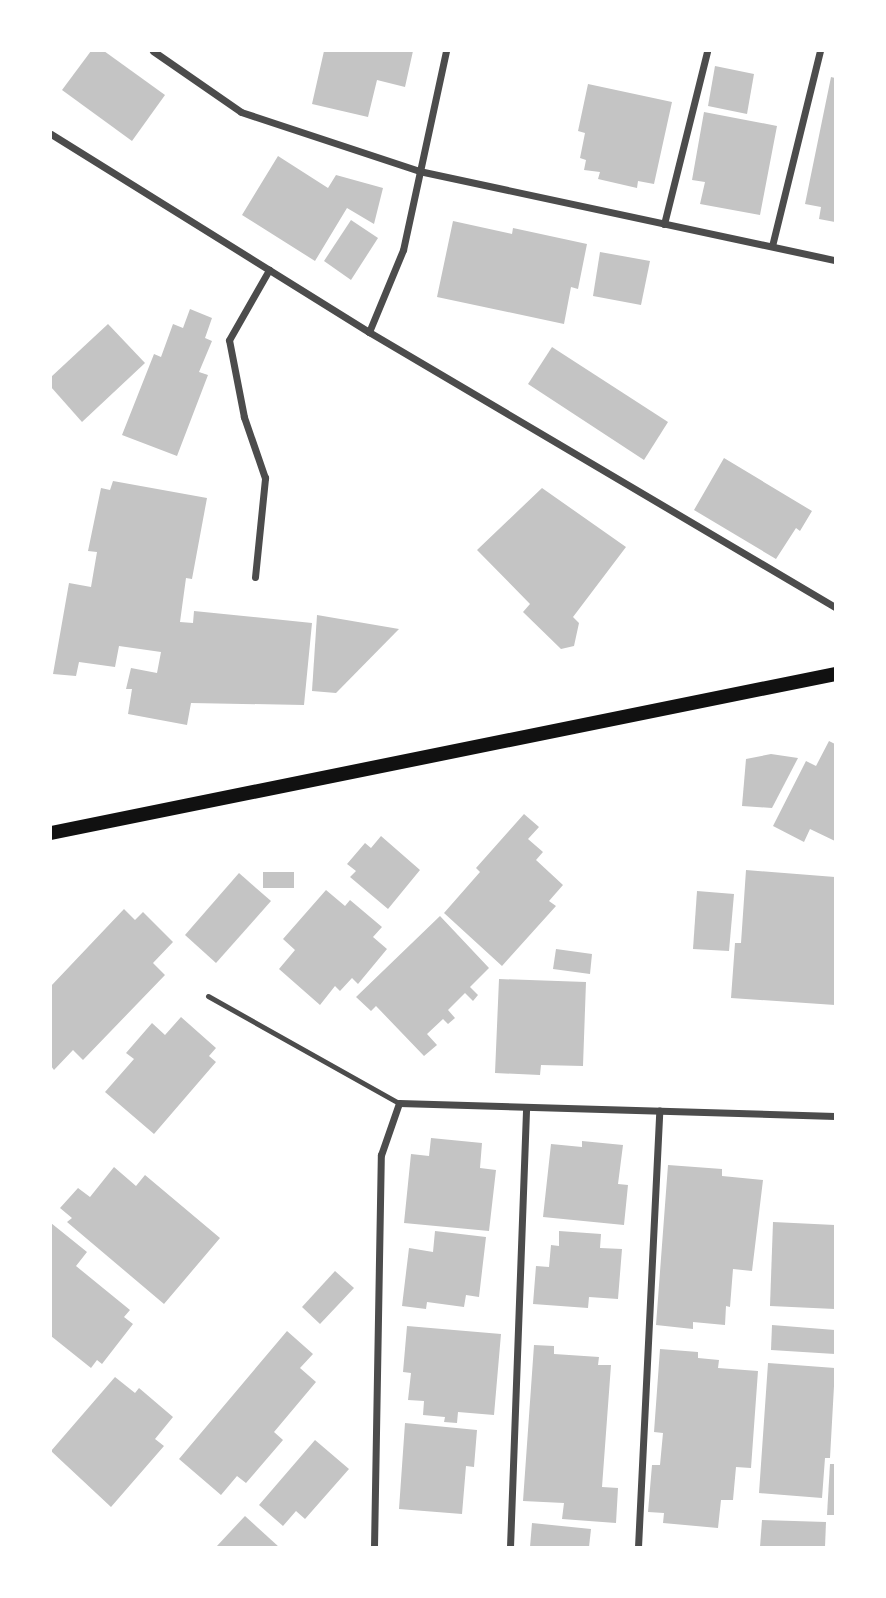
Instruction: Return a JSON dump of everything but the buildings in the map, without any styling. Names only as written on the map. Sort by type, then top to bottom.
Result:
[{"type":"main road","points":[[51,832],[835,674]]},
{"type":"street","points":[[153,51],[241,111],[419,171],[835,260]]},
{"type":"street","points":[[369,332],[402,250],[446,51]]},
{"type":"street","points":[[664,224],[707,51]]},
{"type":"street","points":[[772,246],[820,51]]},
{"type":"street","points":[[51,134],[369,332],[835,607]]},
{"type":"street","points":[[255,577],[265,478],[244,417],[229,340],[269,270]]},
{"type":"street","points":[[374,1547],[381,1155],[399,1103],[835,1116]]},
{"type":"street","points":[[510,1547],[526,1108]]},
{"type":"street","points":[[638,1547],[659,1111]]},
{"type":"lane","points":[[208,996],[399,1103]]}]
